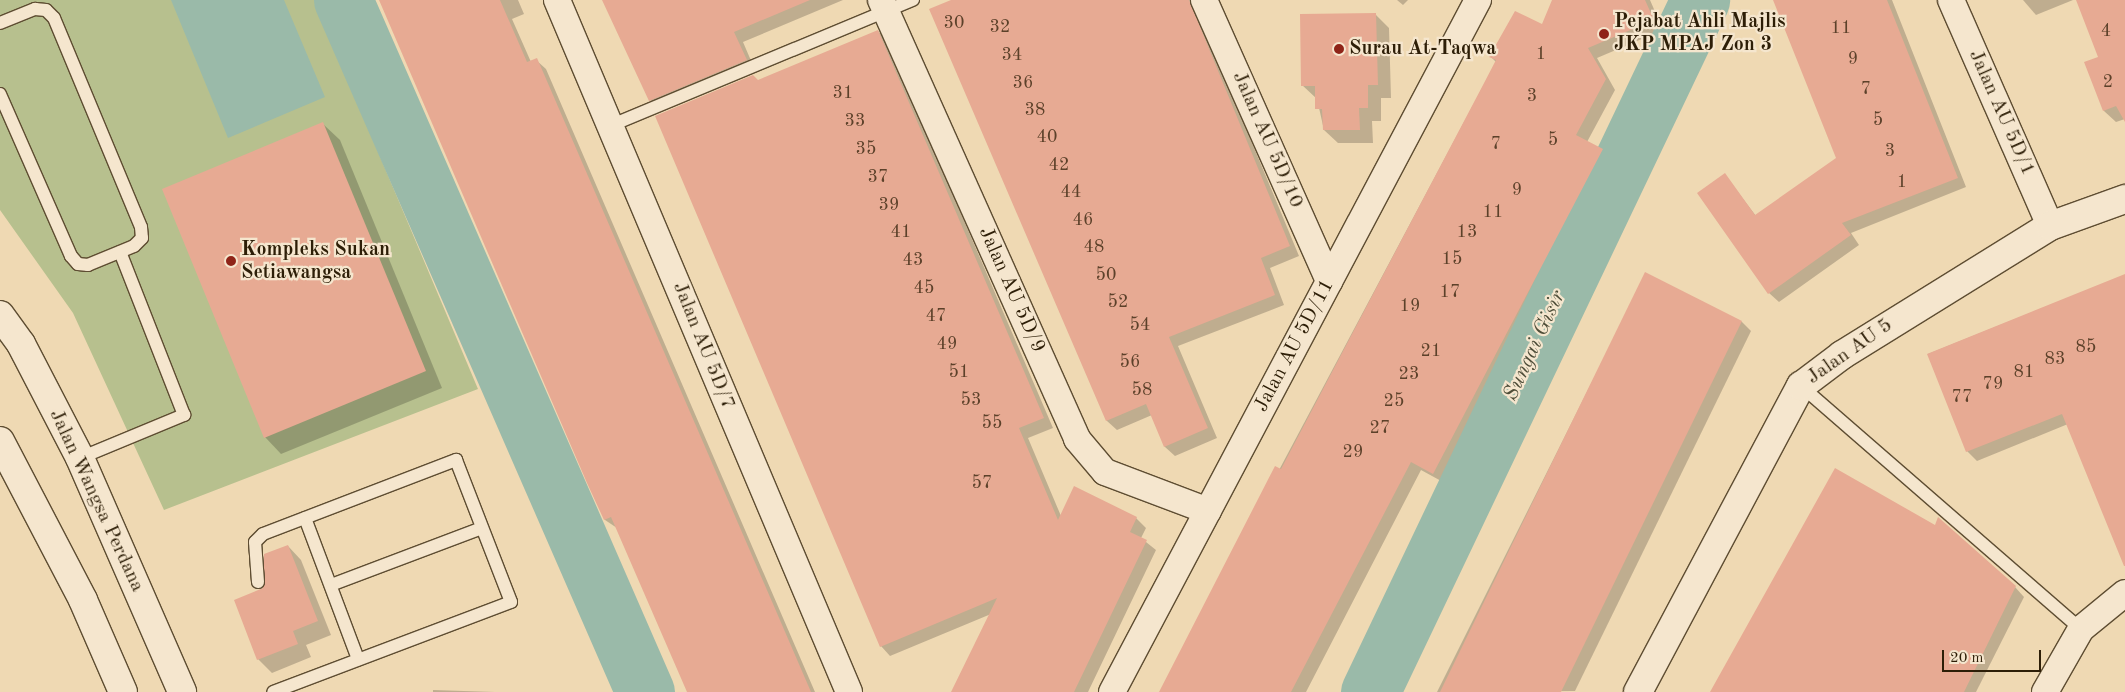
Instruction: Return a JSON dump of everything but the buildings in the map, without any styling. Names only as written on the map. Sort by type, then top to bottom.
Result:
[{"type":"main road","name":"Jalan AU 5","points":[[1638,692],[1802,386],[1842,355],[2050,226],[2125,198]]},
{"type":"main road","name":"Jalan Wangsa Perdana","points":[[0,315],[21,344],[80,458],[182,692]]},
{"type":"main road","points":[[0,441],[82,600],[123,692]]},
{"type":"street","name":"Jalan AU 5D/7","points":[[557,0],[612,125],[848,692]]},
{"type":"street","name":"Jalan AU 5D/10","points":[[1204,0],[1329,281]]},
{"type":"street","name":"Jalan AU 5D/11","points":[[1112,692],[1478,0]]},
{"type":"street","name":"Jalan AU 5D/1","points":[[1951,0],[2050,226]]},
{"type":"street","name":"Jalan AU 5D/9","points":[[884,6],[1077,439],[1105,472],[1208,510]]},
{"type":"street","points":[[2045,692],[2081,629],[2125,593]]},
{"type":"lane","points":[[612,125],[884,6],[913,0]]},
{"type":"lane","points":[[0,23],[35,9],[46,10],[54,18],[142,227],[142,238],[120,252],[88,265],[78,264],[71,256],[0,94]]},
{"type":"lane","points":[[80,458],[184,415],[120,252]]},
{"type":"lane","points":[[1802,386],[2081,629]]},
{"type":"lane","points":[[258,582],[255,542],[264,534],[456,460],[511,602],[273,692]]},
{"type":"lane","points":[[305,518],[358,660]]},
{"type":"lane","points":[[331,585],[482,528]]},
{"type":"green space","name":"Kompleks Sukan Setiawangsa","points":[[0,0],[314,0],[478,389],[164,510],[73,313],[0,210]]},
{"type":"shaded area","points":[[171,0],[284,0],[325,97],[228,138]]},
{"type":"waterway","points":[[343,0],[645,692]]},
{"type":"waterway","name":"Sungai Gisir","points":[[1370,692],[1700,0]]},
{"type":"place","name":"Pejabat Ahli Majlis JKP MPAJ Zon 3","points":[[1604,34]]},
{"type":"place","name":"Surau At-Taqwa","points":[[1339,49]]},
{"type":"place","name":"Kompleks Sukan Setiawangsa","points":[[231,261]]}]
